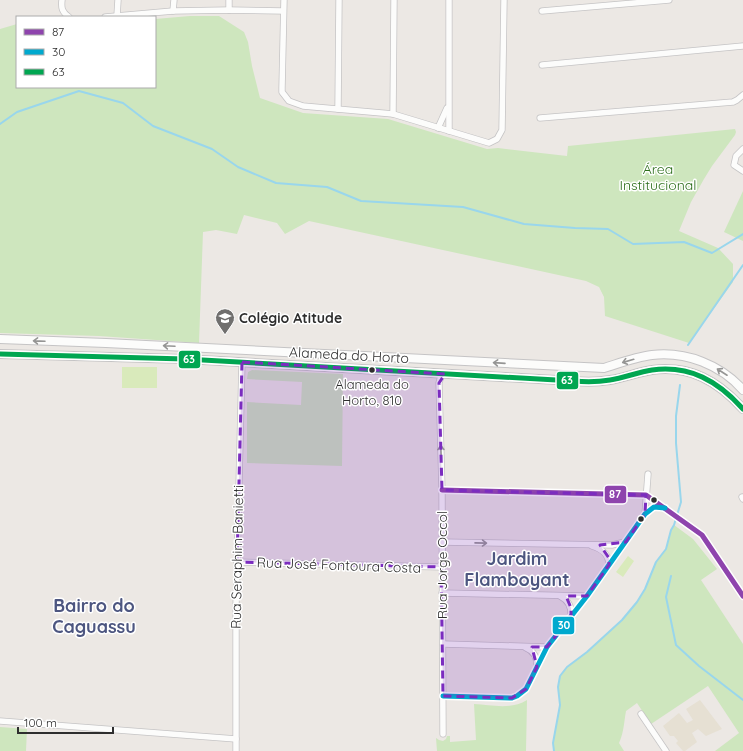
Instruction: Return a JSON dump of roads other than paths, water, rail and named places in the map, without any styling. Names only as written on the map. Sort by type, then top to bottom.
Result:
[{"type":"main road","name":"Alameda do Horto","points":[[0,340],[106,343],[604,368],[652,355],[682,356],[696,359],[722,372],[731,378],[743,390]]},
{"type":"main road","points":[[242,362],[242,358],[246,354],[271,352]]},
{"type":"main road","name":"Alameda do Horto","points":[[0,354],[242,362],[597,382],[621,378],[650,370],[662,369],[693,373],[721,387],[743,409]]},
{"type":"street","points":[[62,0],[62,8],[64,13],[68,16]]},
{"type":"street","points":[[118,0],[118,16],[173,11],[283,11]]},
{"type":"street","points":[[173,11],[174,0]]},
{"type":"street","points":[[228,10],[229,0]]},
{"type":"street","points":[[284,0],[282,92],[289,101],[303,106],[393,114],[489,143],[497,139],[502,130],[504,0]]},
{"type":"street","points":[[338,109],[340,0]]},
{"type":"street","points":[[393,114],[394,0]]},
{"type":"street","points":[[449,0],[449,131]]},
{"type":"street","points":[[542,11],[669,0]]},
{"type":"street","points":[[542,65],[743,46]]},
{"type":"street","points":[[540,118],[733,102],[743,95]]},
{"type":"street","points":[[438,128],[448,106]]},
{"type":"street","points":[[743,149],[736,156],[734,165],[743,171]]},
{"type":"street","name":"Rua Seraphim Banietti","points":[[236,751],[236,606],[242,362]]},
{"type":"street","name":"Rua Jorge Occol","points":[[442,734],[442,490],[439,383],[441,376],[445,374]]},
{"type":"street","points":[[645,514],[648,474]]},
{"type":"street","points":[[442,490],[646,495],[702,535],[743,596]]},
{"type":"street","points":[[443,696],[512,698],[522,693],[526,689],[547,647],[587,596],[645,514],[654,507],[667,510]]},
{"type":"street","points":[[442,542],[612,545],[626,542]]},
{"type":"street","points":[[586,544],[598,547],[605,553],[608,558],[609,565]]},
{"type":"street","name":"Rua José Fontoura Costa","points":[[237,562],[441,568]]},
{"type":"street","points":[[442,593],[587,596]]},
{"type":"street","points":[[560,596],[569,603],[572,610],[571,617]]},
{"type":"street","points":[[443,644],[547,647]]},
{"type":"street","points":[[520,646],[532,651],[537,659],[537,667]]},
{"type":"street","points":[[641,714],[666,751]]},
{"type":"street","points":[[0,721],[236,740]]},
{"type":"waterway","points":[[0,124],[17,112],[79,91],[123,103],[153,126],[212,149],[238,167],[276,183],[327,187],[361,201],[463,207],[524,224],[608,229],[633,244],[684,242],[712,253],[743,234]]},
{"type":"waterway","points":[[688,345],[743,265]]},
{"type":"waterway","points":[[554,751],[553,743],[560,705],[558,687],[560,676],[567,667],[587,652],[622,620],[637,602],[645,589],[656,562],[666,549],[681,502],[676,443],[676,416],[680,385]]},
{"type":"waterway","points":[[671,576],[666,597],[676,645],[699,666],[743,700]]},
{"type":"place","name":"Colégio Atitude","points":[[225,335]]},
{"type":"place","name":"Alameda do Horto, 810","points":[[372,370]]},
{"type":"district","name":"Jardim Flamboyant","points":[[517,568]]},
{"type":"district","name":"Bairro do Caguassu","points":[[94,615]]},
{"type":"park label","name":"Área Institucional","points":[[658,178]]}]
